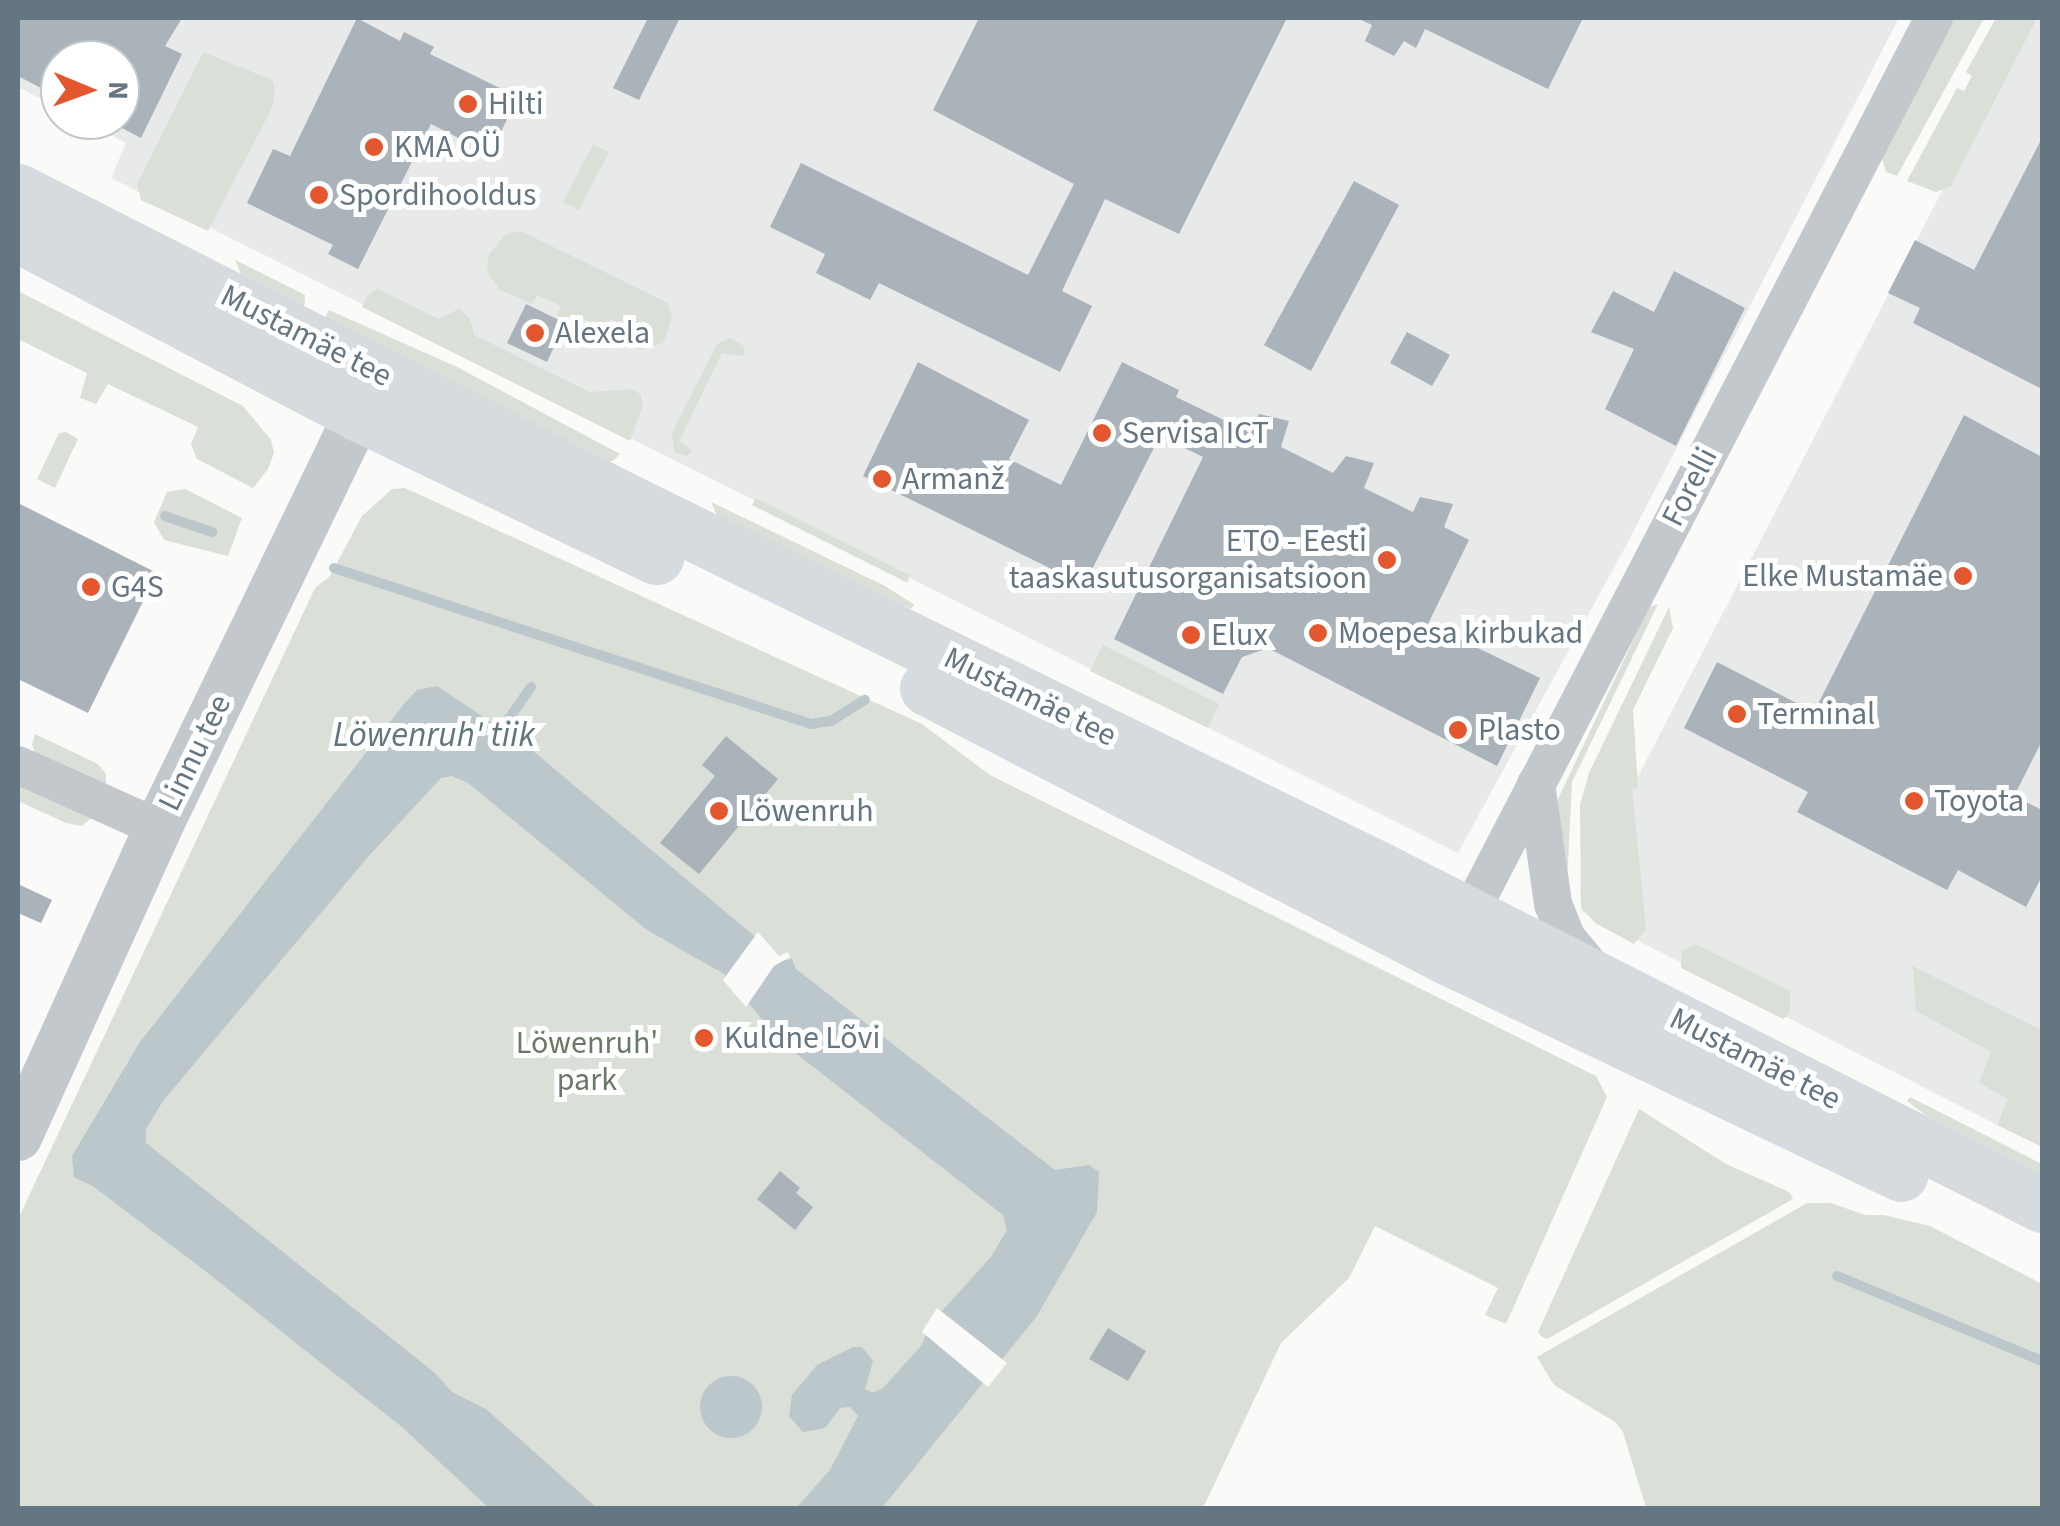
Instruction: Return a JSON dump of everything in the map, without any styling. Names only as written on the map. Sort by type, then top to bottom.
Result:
[{"type":"main road","name":"Mustamäe tee","points":[[18,192],[369,394]]},
{"type":"main road","name":"Mustamäe tee","points":[[18,235],[369,394],[640,508],[2042,1245]]},
{"type":"main road","name":"Mustamäe tee","points":[[1458,936],[1604,983],[2042,1205]]},
{"type":"street","name":"Forelli","points":[[1458,936],[1934,18]]},
{"type":"street","name":"Linnu tee","points":[[18,1136],[158,828],[369,394]]},
{"type":"street","points":[[18,766],[158,828]]},
{"type":"street","points":[[1536,784],[1552,904],[1566,938],[1604,983]]},
{"type":"shaded area","points":[[18,18],[1899,18],[1628,542],[1458,853],[111,178],[126,143],[120,140],[140,140],[140,40],[40,40],[40,99],[18,87]]},
{"type":"shaded area","points":[[2032,18],[2042,18],[2042,1030],[1912,967],[1916,1011],[1991,1052],[2008,1099],[1997,1125],[1582,912],[1580,888]]},
{"type":"green space","points":[[1949,18],[1984,18],[1897,176],[1886,172],[1881,155]]},
{"type":"green space","points":[[1996,18],[2037,18],[1951,186],[1936,192],[1907,181],[1957,88],[1964,91],[1972,76],[1966,72]]},
{"type":"green space","points":[[203,52],[272,80],[275,90],[272,108],[208,231],[141,200],[137,184]]},
{"type":"green space","points":[[593,144],[609,152],[579,210],[563,202]]},
{"type":"green space","points":[[521,231],[668,303],[672,318],[663,343],[639,350],[630,340],[634,330],[610,319],[605,329],[575,314],[570,322],[557,316],[561,306],[537,295],[532,304],[500,290],[487,272],[489,254],[505,235]]},
{"type":"green space","points":[[235,260],[305,295],[304,313],[243,278]]},
{"type":"green space","points":[[378,289],[439,319],[459,309],[470,319],[474,335],[590,392],[632,389],[640,394],[643,405],[630,441],[362,307],[367,296]]},
{"type":"green space","points":[[18,291],[243,406],[271,440],[274,453],[268,469],[253,488],[197,459],[191,444],[198,427],[108,384],[96,404],[80,398],[87,373],[18,339]]},
{"type":"green space","points":[[329,310],[457,367],[620,454],[613,461],[603,462],[323,322]]},
{"type":"green space","points":[[730,338],[744,346],[744,356],[722,353],[679,441],[693,450],[687,456],[674,452],[672,433],[717,344]]},
{"type":"green space","points":[[66,432],[78,439],[55,488],[37,479],[59,433]]},
{"type":"green space","name":"Löwenruh' park","points":[[405,488],[922,724],[990,775],[1596,1076],[1607,1097],[1506,1324],[1485,1315],[1498,1288],[1375,1226],[1349,1278],[1281,1343],[1203,1508],[18,1508],[18,1219],[315,588],[330,576],[362,516],[392,489]]},
{"type":"green space","points":[[185,489],[242,518],[228,556],[164,540],[154,522],[167,492]]},
{"type":"green space","points":[[756,498],[909,575],[908,583],[752,505]]},
{"type":"green space","points":[[711,502],[885,586],[915,605],[910,609],[718,518]]},
{"type":"green space","points":[[1658,604],[1572,782],[1567,883],[1557,801],[1649,607]]},
{"type":"green space","points":[[1669,607],[1673,628],[1633,710],[1638,787],[1632,789],[1646,930],[1634,944],[1595,923],[1581,907],[1580,805],[1589,773]]},
{"type":"green space","points":[[1103,645],[1219,704],[1208,728],[1090,671]]},
{"type":"green space","points":[[35,734],[98,764],[106,774],[106,786],[36,755],[32,745]]},
{"type":"green space","points":[[18,784],[91,818],[82,826],[66,823],[18,801]]},
{"type":"green space","points":[[1695,944],[1790,991],[1790,1013],[1783,1019],[1681,968],[1682,951]]},
{"type":"green space","points":[[1912,966],[2042,1030],[2042,1147],[1997,1125],[2008,1099],[1979,1083],[1991,1052],[1916,1011]]},
{"type":"green space","points":[[1910,1097],[2042,1164],[2042,1184],[1968,1147],[1907,1101]]},
{"type":"green space","points":[[1639,1109],[1726,1164],[1789,1192],[1793,1199],[1547,1339],[1542,1337],[1538,1332]]},
{"type":"green space","points":[[1807,1203],[1831,1203],[1865,1215],[1884,1215],[1930,1226],[2042,1284],[2042,1508],[1646,1508],[1623,1432],[1615,1422],[1554,1385],[1537,1357]]},
{"type":"water","name":"Löwenruh' tiik","points":[[437,686],[527,746],[758,939],[777,962],[792,959],[796,969],[1055,1170],[1089,1165],[1099,1172],[1097,1212],[1037,1316],[882,1508],[796,1508],[830,1470],[858,1416],[850,1407],[840,1408],[825,1428],[803,1432],[789,1416],[792,1395],[817,1365],[853,1347],[862,1347],[873,1361],[865,1389],[872,1393],[883,1388],[921,1346],[932,1322],[991,1257],[1007,1230],[1003,1215],[780,1041],[724,974],[647,930],[468,783],[452,776],[441,778],[367,858],[163,1101],[146,1129],[146,1143],[435,1373],[452,1392],[486,1409],[597,1508],[489,1508],[402,1427],[204,1270],[94,1187],[74,1177],[72,1156],[140,1042],[404,704],[417,690]]},
{"type":"water","points":[[731,1376],[753,1385],[762,1407],[753,1429],[731,1438],[709,1429],[700,1407],[709,1385]]},
{"type":"pier","points":[[758,932],[779,956],[788,952],[790,957],[774,966],[746,1007],[723,980]]},
{"type":"pier","points":[[937,1308],[1007,1363],[988,1387],[922,1332]]},
{"type":"building","points":[[18,18],[182,18],[165,46],[182,54],[141,138],[140,40],[40,40],[40,88],[18,76]]},
{"type":"building","points":[[357,18],[400,41],[404,32],[434,47],[430,54],[518,97],[490,154],[431,124],[358,269],[328,254],[333,245],[247,203],[273,149],[290,156]]},
{"type":"building","points":[[648,18],[680,18],[639,100],[613,88]]},
{"type":"building","points":[[979,18],[1287,18],[1179,234],[1105,199],[1062,291],[1092,306],[1060,372],[879,283],[870,300],[816,273],[825,254],[770,227],[801,163],[1028,275],[1074,184],[933,110]]},
{"type":"building","points":[[1357,18],[1583,18],[1548,89],[1425,29],[1416,48],[1404,41],[1394,56],[1365,41],[1372,25]]},
{"type":"building","points":[[2042,138],[2042,389],[1913,323],[1920,308],[1888,293],[1915,240],[1974,270]]},
{"type":"building","points":[[1354,181],[1399,205],[1311,371],[1264,345]]},
{"type":"building","points":[[1674,271],[1745,308],[1676,446],[1605,409],[1634,349],[1591,332],[1613,291],[1654,312]]},
{"type":"building","points":[[526,304],[565,323],[547,362],[507,343]]},
{"type":"building","points":[[1407,332],[1450,355],[1432,386],[1390,363]]},
{"type":"building","points":[[918,362],[1029,420],[1009,459],[1061,485],[1122,362],[1179,390],[1176,397],[1249,432],[1259,414],[1289,421],[1281,447],[1333,473],[1346,456],[1374,463],[1364,488],[1413,512],[1420,497],[1453,504],[1444,527],[1469,540],[1428,624],[1540,678],[1497,766],[1268,648],[1242,657],[1223,694],[1114,639],[1203,457],[1160,436],[1084,585],[863,476]]},
{"type":"building","points":[[1964,415],[2042,457],[2042,741],[2014,796],[2042,810],[2042,876],[2026,907],[1958,870],[1947,890],[1797,812],[1808,792],[1684,728],[1717,662],[1814,712]]},
{"type":"building","points":[[18,503],[157,573],[88,713],[18,679]]},
{"type":"building","name":"Löwenruh","points":[[726,736],[778,779],[699,874],[660,843],[715,776],[702,765]]},
{"type":"building","points":[[18,884],[52,900],[41,923],[18,913]]},
{"type":"building","points":[[780,1171],[800,1188],[796,1193],[813,1207],[795,1230],[757,1199]]},
{"type":"building","points":[[1108,1328],[1146,1351],[1128,1381],[1089,1359]]},
{"type":"waterway","points":[[165,516],[212,532]]},
{"type":"waterway","points":[[334,568],[811,724],[831,721],[865,700]]},
{"type":"waterway","points":[[503,727],[531,687]]},
{"type":"waterway","points":[[1837,1276],[2042,1361]]},
{"type":"place","name":"Hilti","points":[[468,104]]},
{"type":"place","name":"KMA OÜ","points":[[374,147]]},
{"type":"place","name":"Spordihooldus","points":[[319,195]]},
{"type":"place","name":"Alexela","points":[[535,333]]},
{"type":"place","name":"Servisa ICT","points":[[1102,433]]},
{"type":"place","name":"Armanž","points":[[882,479]]},
{"type":"place","name":"ETO - Eesti taaskasutusorganisatsioon","points":[[1387,560]]},
{"type":"place","name":"Elke Mustamäe","points":[[1963,576]]},
{"type":"place","name":"G4S","points":[[91,587]]},
{"type":"place","name":"Moepesa kirbukad","points":[[1318,633]]},
{"type":"place","name":"Elux","points":[[1191,635]]},
{"type":"place","name":"Terminal","points":[[1737,714]]},
{"type":"place","name":"Plasto","points":[[1458,730]]},
{"type":"place","name":"Toyota","points":[[1914,801]]},
{"type":"place","name":"Löwenruh","points":[[719,811]]},
{"type":"place","name":"Kuldne Lõvi","points":[[704,1038]]}]
